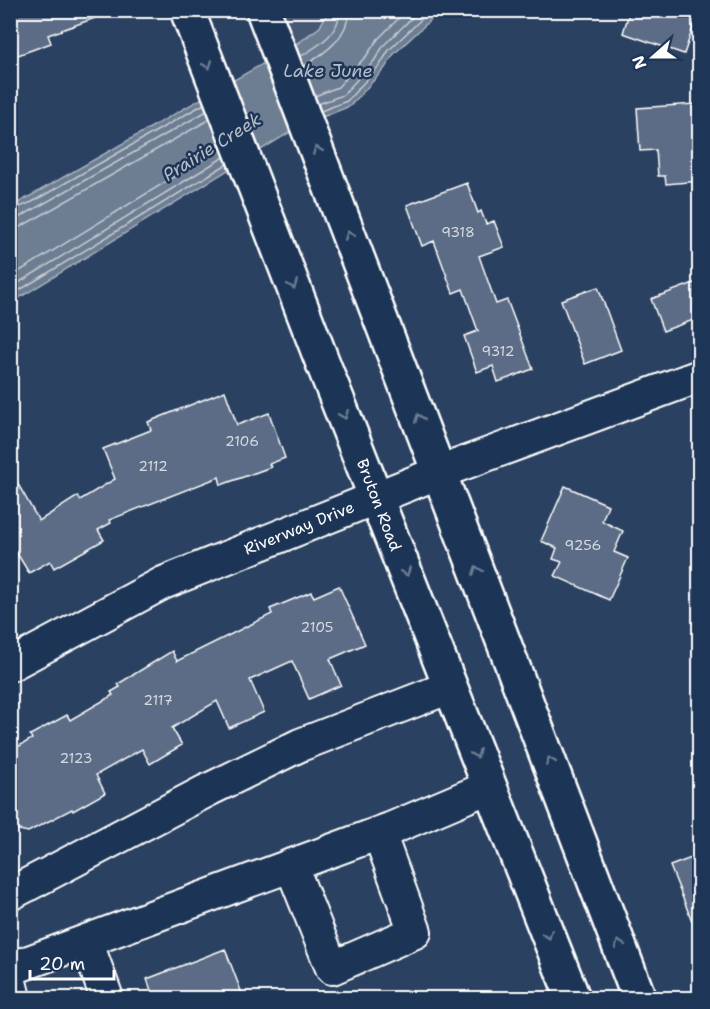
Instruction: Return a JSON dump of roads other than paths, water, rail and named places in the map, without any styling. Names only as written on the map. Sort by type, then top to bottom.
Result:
[{"type":"main road","name":"Bruton Road","points":[[187,10],[573,999]]},
{"type":"main road","points":[[263,10],[639,999]]},
{"type":"street","name":"Riverway Drive","points":[[10,665],[162,583],[440,472],[699,376]]},
{"type":"street","points":[[10,894],[206,791],[300,745],[450,687]]},
{"type":"street","points":[[10,969],[379,833],[489,787]]},
{"type":"street","points":[[291,865],[332,968],[415,932],[379,833]]},
{"type":"street","points":[[86,941],[107,999]]},
{"type":"street","points":[[10,981],[14,999]]},
{"type":"water","name":"Lake June","points":[[328,11],[440,11],[394,54],[385,68],[350,106],[300,126],[11,303],[11,207],[294,46],[320,27]]},
{"type":"water label","name":"Prairie Creek","points":[[212,147]]}]
